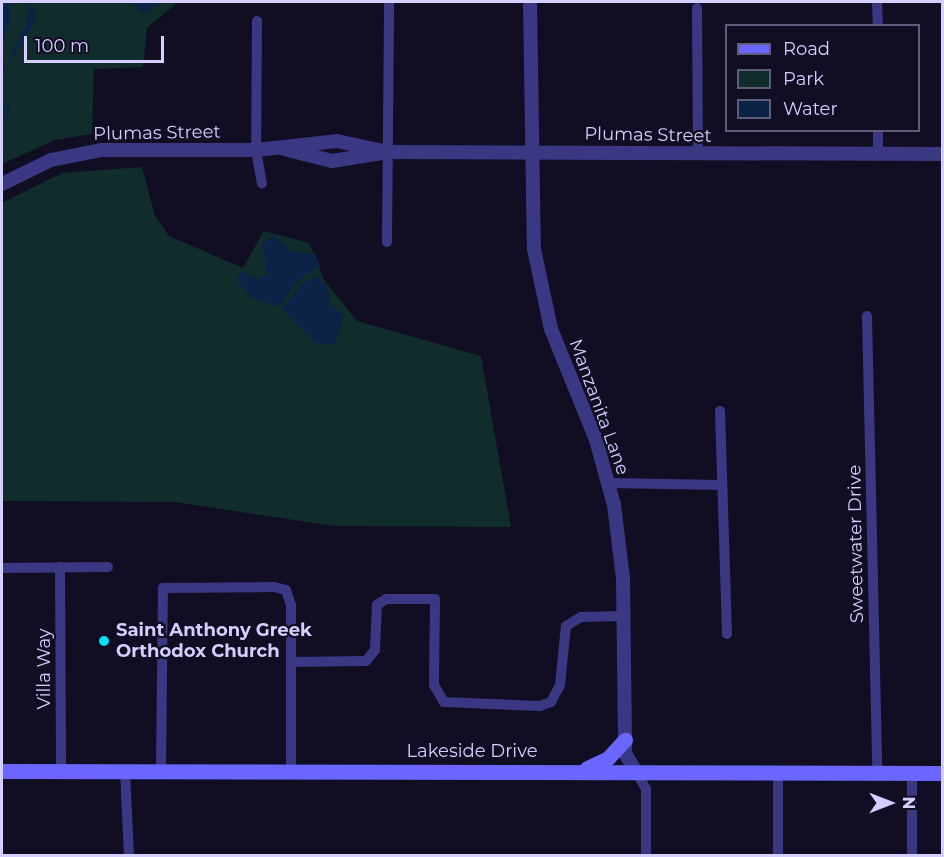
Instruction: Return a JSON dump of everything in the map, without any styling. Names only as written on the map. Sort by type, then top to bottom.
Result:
[{"type":"main road","points":[[584,770],[608,758],[625,740]]},
{"type":"main road","name":"Lakeside Drive","points":[[2,771],[635,770],[942,773]]},
{"type":"street","points":[[387,242],[389,2]]},
{"type":"street","name":"Manzanita Lane","points":[[530,2],[532,227],[541,292],[609,483],[622,556],[626,758],[646,789],[646,855]]},
{"type":"street","points":[[878,2],[878,24]]},
{"type":"street","points":[[697,8],[698,153]]},
{"type":"street","points":[[257,21],[256,150],[262,183]]},
{"type":"street","points":[[878,132],[878,150]]},
{"type":"street","name":"Plumas Street","points":[[2,184],[86,152],[284,149],[337,141],[388,152]]},
{"type":"street","name":"Plumas Street","points":[[284,149],[332,161],[388,152],[698,153],[878,150],[942,154]]},
{"type":"street","name":"Sweetwater Drive","points":[[867,316],[877,773]]},
{"type":"street","points":[[720,411],[727,634]]},
{"type":"street","points":[[609,483],[722,485]]},
{"type":"street","name":"Villa Way","points":[[60,567],[61,771]]},
{"type":"street","points":[[2,568],[108,567]]},
{"type":"street","points":[[161,771],[163,588],[286,590],[291,662],[291,770]]},
{"type":"street","points":[[291,662],[366,661],[375,650],[377,605],[386,599],[435,599],[434,685],[444,702],[540,706],[558,693],[566,626],[581,617],[624,616]]},
{"type":"street","points":[[125,771],[129,855]]},
{"type":"street","points":[[778,772],[778,855]]},
{"type":"street","points":[[912,772],[912,855]]},
{"type":"green space","points":[[2,2],[178,2],[147,28],[143,67],[94,69],[92,134],[55,140],[2,164]]},
{"type":"green space","points":[[142,167],[155,216],[169,236],[243,268],[264,231],[309,243],[324,280],[357,321],[481,356],[511,527],[334,526],[175,502],[2,501],[2,203],[62,173]]},
{"type":"water","points":[[2,2],[9,3],[10,23],[2,40]]},
{"type":"water","points":[[29,2],[36,14],[33,25],[2,74],[27,23]]},
{"type":"water","points":[[130,2],[162,2],[144,14]]},
{"type":"water","points":[[273,236],[292,252],[315,254],[320,266],[297,281],[279,307],[250,297],[236,279],[241,272],[258,279],[267,275],[262,244]]},
{"type":"water","points":[[317,276],[328,288],[330,304],[343,315],[335,345],[316,343],[282,309],[303,283]]},
{"type":"waterway","points":[[7,117],[8,104]]},
{"type":"place","name":"Saint Anthony Greek Orthodox Church","points":[[104,641]]}]
